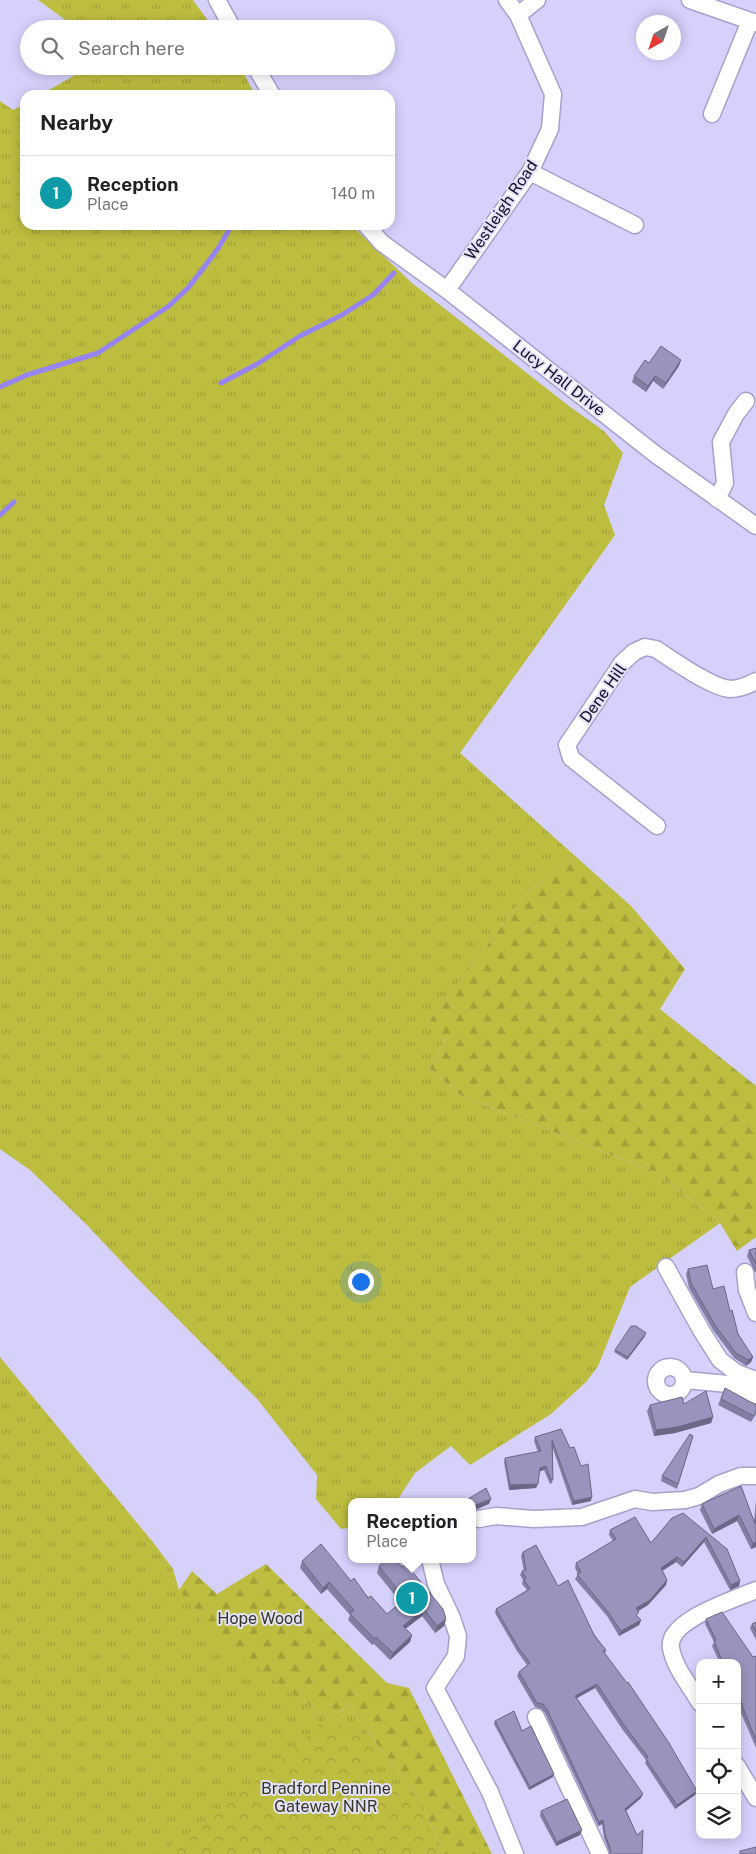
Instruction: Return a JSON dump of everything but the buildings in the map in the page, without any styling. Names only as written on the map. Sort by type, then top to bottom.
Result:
[{"type":"street","name":"Westleigh Road","points":[[447,290],[530,172],[550,129],[553,94],[518,15],[507,0]]},
{"type":"street","points":[[518,15],[537,0]]},
{"type":"street","points":[[690,0],[753,22],[712,114]]},
{"type":"street","points":[[222,2],[229,20]]},
{"type":"street","points":[[260,75],[269,90]]},
{"type":"street","points":[[530,172],[635,225]]},
{"type":"street","name":"Lucy Hall Drive","points":[[370,230],[382,243],[447,290],[655,454],[756,526]]},
{"type":"street","points":[[717,499],[725,482],[721,442],[736,414],[746,401]]},
{"type":"street","name":"Dene Hill","points":[[657,826],[572,758],[567,745],[622,663],[634,652],[645,647],[656,649],[713,684],[730,689],[748,686],[756,681]]},
{"type":"street","points":[[666,1268],[720,1360],[755,1387]]},
{"type":"street","points":[[745,1272],[747,1290],[756,1314]]},
{"type":"street","points":[[685,1380],[755,1387]]},
{"type":"street","points":[[480,1519],[496,1516],[534,1519],[582,1517],[635,1499],[652,1502],[685,1500],[699,1496],[719,1484],[741,1476],[756,1476]]},
{"type":"street","points":[[431,1563],[436,1584],[458,1636],[456,1656],[435,1688],[490,1792],[515,1854]]},
{"type":"street","points":[[696,1695],[676,1661],[670,1646],[673,1636],[690,1618],[756,1590]]},
{"type":"street","points":[[536,1717],[600,1854]]},
{"type":"street","points":[[741,1773],[756,1798]]},
{"type":"green space","points":[[38,0],[193,0],[207,20],[66,20]]},
{"type":"green space","points":[[75,75],[245,75],[252,90],[49,90]]},
{"type":"green space","points":[[0,101],[13,110],[20,106],[20,230],[356,230],[412,283],[569,406],[604,431],[623,453],[604,505],[615,535],[460,753],[574,855],[527,893],[426,1026],[445,1039],[429,1068],[460,1095],[657,1173],[720,1223],[630,1287],[598,1366],[586,1382],[551,1414],[470,1465],[451,1446],[415,1473],[399,1498],[348,1498],[348,1528],[341,1529],[316,1499],[317,1475],[258,1400],[84,1222],[30,1170],[0,1149]]},
{"type":"green space","points":[[574,855],[631,906],[685,969],[660,1009],[756,1086],[756,1237],[737,1251],[720,1223],[657,1173],[460,1095],[429,1068],[445,1039],[425,1027],[527,893]]},
{"type":"green space","points":[[0,1357],[152,1541],[173,1569],[179,1590],[300,1698],[327,1719],[348,1706],[422,1803],[443,1854],[0,1854]]},
{"type":"green space","name":"Hope Wood","points":[[266,1564],[387,1683],[409,1688],[492,1854],[443,1854],[422,1803],[348,1706],[327,1719],[212,1635],[179,1590],[192,1571],[217,1594]]},
{"type":"green space","name":"Bradford Pennine Gateway NNR","points":[[325,1719],[350,1729],[379,1755],[373,1765],[391,1790],[407,1790],[424,1816],[437,1854],[158,1854],[244,1791],[286,1756]]},
{"type":"waterway","points":[[0,387],[27,375],[98,353],[169,306],[188,288],[219,247],[229,230]]},
{"type":"waterway","points":[[221,383],[259,363],[300,336],[342,315],[373,295],[394,273]]},
{"type":"waterway","points":[[0,515],[14,502]]},
{"type":"place","name":"Reception","points":[[412,1598]]}]
